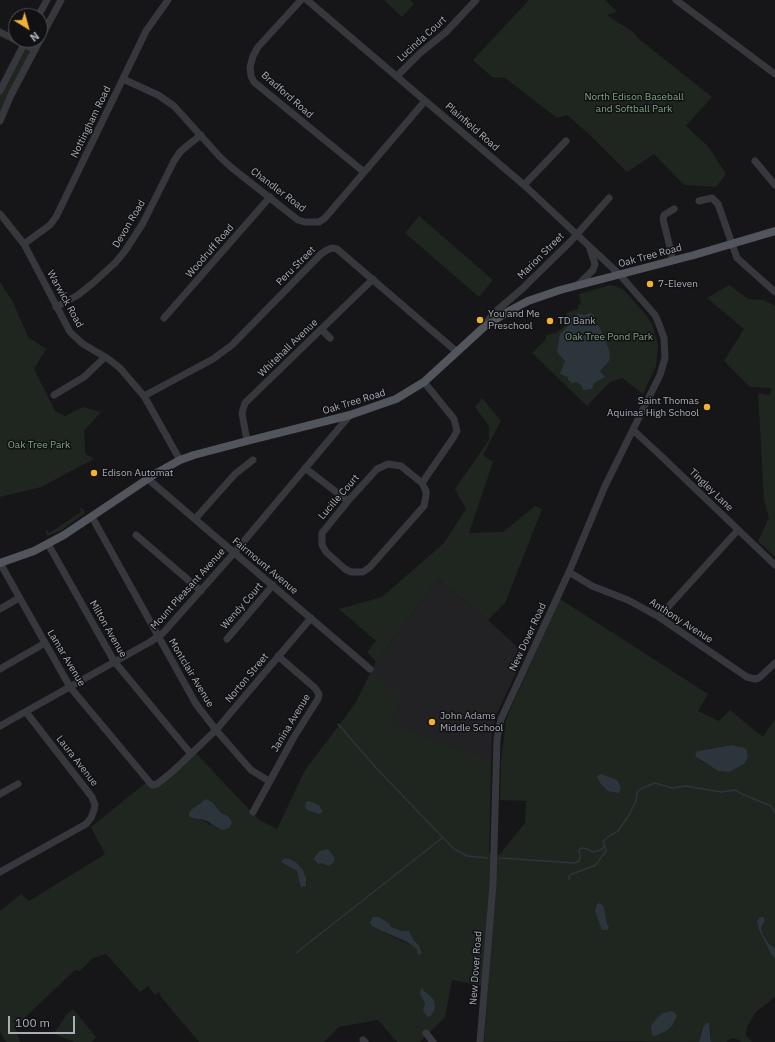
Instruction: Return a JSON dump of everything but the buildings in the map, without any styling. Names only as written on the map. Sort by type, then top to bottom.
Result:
[{"type":"main road","name":"Oak Tree Road","points":[[0,563],[26,554],[48,544],[180,460],[194,455],[350,415],[396,399],[424,382],[484,326],[509,310],[528,301],[775,231]]},
{"type":"street","points":[[48,25],[61,0]]},
{"type":"street","name":"Nottingham Road","points":[[24,244],[50,225],[56,217],[146,31],[168,0]]},
{"type":"street","name":"Bradford Road","points":[[300,0],[258,47],[253,56],[250,67],[251,76],[254,82],[364,172]]},
{"type":"street","name":"Plainfield Road","points":[[307,0],[524,186],[620,274]]},
{"type":"street","name":"Lucinda Court","points":[[397,76],[418,54],[446,32],[476,0]]},
{"type":"street","points":[[676,0],[775,74]]},
{"type":"street","points":[[0,91],[21,48]]},
{"type":"street","points":[[0,121],[11,95],[35,50],[32,48]]},
{"type":"street","name":"Chandler Road","points":[[123,79],[158,95],[174,106],[220,157],[232,168],[298,220],[304,222],[319,222],[329,214],[425,100]]},
{"type":"street","name":"Devon Road","points":[[56,307],[78,295],[93,284],[115,263],[125,251],[143,223],[174,161],[184,148],[201,135]]},
{"type":"street","points":[[524,186],[566,141]]},
{"type":"street","points":[[755,161],[775,185]]},
{"type":"street","name":"Woodruff Road","points":[[164,318],[270,197]]},
{"type":"street","name":"Marion Street","points":[[484,326],[494,313],[522,289],[609,198]]},
{"type":"street","points":[[699,201],[712,198],[718,204],[737,258],[775,292]]},
{"type":"street","points":[[674,209],[664,215],[663,219],[674,260]]},
{"type":"street","name":"Warwick Road","points":[[0,214],[24,244],[70,332],[83,344],[120,368],[144,396],[180,460]]},
{"type":"street","points":[[577,286],[592,270],[594,264],[590,247]]},
{"type":"street","name":"Peru Street","points":[[144,396],[213,359],[232,345],[327,250],[332,248],[337,249],[457,352]]},
{"type":"street","name":"New Dover Road","points":[[480,1042],[493,884],[497,739],[499,730],[506,707],[569,572],[605,486],[660,375],[665,358],[665,343],[661,328],[654,315],[620,274]]},
{"type":"street","name":"Whitehall Avenue","points":[[247,441],[242,413],[245,403],[373,279]]},
{"type":"street","points":[[322,330],[330,338]]},
{"type":"street","points":[[54,395],[84,377],[105,357]]},
{"type":"street","points":[[422,483],[457,431],[454,419],[424,382]]},
{"type":"street","name":"Mount Pleasant Avenue","points":[[0,726],[158,637],[180,615],[234,553],[350,415]]},
{"type":"street","name":"Tingley Lane","points":[[633,430],[775,565]]},
{"type":"street","points":[[195,519],[235,474],[253,460]]},
{"type":"street","name":"Lucille Court","points":[[388,464],[401,466],[422,483],[426,496],[424,506],[421,511],[370,567],[359,572],[351,572],[345,569],[326,552],[321,541],[324,529],[377,469],[388,464]]},
{"type":"street","points":[[305,468],[348,501]]},
{"type":"street","name":"Fairmount Avenue","points":[[148,479],[370,669]]},
{"type":"street","name":"Montclair Avenue","points":[[92,517],[196,704],[216,730],[251,770],[269,781]]},
{"type":"street","points":[[659,617],[738,530]]},
{"type":"street","points":[[136,535],[200,591]]},
{"type":"street","name":"Milton Avenue","points":[[48,544],[114,661],[191,754]]},
{"type":"street","name":"Lamar Avenue","points":[[0,563],[70,687],[143,774]]},
{"type":"street","name":"Anthony Avenue","points":[[569,572],[592,586],[628,600],[659,617],[751,679],[759,678],[775,663]]},
{"type":"street","name":"Wendy Court","points":[[227,639],[273,585]]},
{"type":"street","points":[[0,609],[19,598]]},
{"type":"street","name":"Norton Street","points":[[143,774],[151,784],[157,784],[191,754],[216,730],[311,618]]},
{"type":"street","points":[[0,669],[45,643]]},
{"type":"street","name":"Janina Avenue","points":[[253,812],[294,737],[318,699],[319,694],[315,688],[278,656]]},
{"type":"street","name":"Laura Avenue","points":[[0,872],[82,827],[91,818],[95,805],[92,797],[26,712]]},
{"type":"street","points":[[0,794],[18,784]]},
{"type":"street","points":[[426,1033],[433,1042]]},
{"type":"shaded area","points":[[590,313],[594,315],[596,324],[599,326],[610,355],[609,361],[600,371],[605,377],[594,383],[592,389],[583,390],[582,386],[577,382],[572,383],[568,380],[568,377],[560,374],[565,361],[557,352],[560,334],[570,324],[571,318],[578,314],[585,315]]},
{"type":"shaded area","name":"John Adams Middle School","points":[[438,579],[488,620],[525,654],[497,713],[492,731],[489,853],[355,704],[376,662]]},
{"type":"shaded area","points":[[732,745],[745,748],[748,757],[744,764],[729,772],[718,771],[696,757],[695,754],[698,751]]},
{"type":"shaded area","points":[[601,774],[617,780],[621,788],[619,793],[608,791],[600,783],[597,776]]},
{"type":"shaded area","points":[[206,799],[213,803],[221,813],[228,816],[232,822],[229,828],[222,830],[207,821],[189,816],[192,809]]},
{"type":"shaded area","points":[[309,801],[319,805],[323,812],[319,814],[307,810],[305,807],[306,802]]},
{"type":"shaded area","points":[[328,849],[334,857],[334,862],[329,866],[321,863],[318,864],[314,859],[316,855],[320,851]]},
{"type":"shaded area","points":[[287,858],[296,862],[303,870],[306,878],[306,886],[302,887],[300,885],[297,871],[281,862]]},
{"type":"shaded area","points":[[599,903],[604,907],[607,924],[609,927],[608,930],[602,930],[595,911],[596,906]]},
{"type":"shaded area","points":[[373,917],[379,917],[389,923],[391,927],[402,931],[409,931],[422,953],[418,955],[417,949],[407,942],[372,926],[370,922]]},
{"type":"shaded area","points":[[760,917],[763,917],[765,920],[761,928],[763,935],[769,944],[775,948],[775,959],[759,930],[757,921]]},
{"type":"shaded area","points":[[421,988],[434,1000],[435,1008],[431,1016],[428,1017],[423,1011],[425,1003],[420,994]]},
{"type":"shaded area","points":[[671,1011],[677,1016],[672,1026],[666,1031],[655,1036],[652,1035],[651,1026],[657,1018],[663,1013]]},
{"type":"shaded area","points":[[706,1023],[709,1023],[711,1042],[699,1042],[703,1027]]},
{"type":"green space","points":[[384,0],[410,0],[414,4],[402,17]]},
{"type":"green space","name":"North Edison Baseball and Softball Park","points":[[529,0],[605,0],[617,12],[607,15],[633,32],[639,39],[712,97],[686,126],[708,146],[726,174],[716,187],[684,185],[654,154],[627,172],[590,135],[567,115],[557,118],[505,78],[492,77],[473,60]]},
{"type":"green space","points":[[22,48],[30,48],[35,50],[0,121],[0,91]]},
{"type":"green space","points":[[419,216],[493,280],[479,297],[405,233]]},
{"type":"green space","name":"Oak Tree Park","points":[[0,282],[13,302],[28,337],[46,349],[34,369],[55,411],[65,416],[83,407],[101,412],[84,431],[85,453],[94,459],[41,487],[0,497]]},
{"type":"green space","name":"Oak Tree Pond Park","points":[[610,285],[624,290],[652,324],[658,345],[656,366],[643,394],[622,378],[610,382],[587,406],[532,353],[546,339],[546,335],[556,333],[564,327],[568,318],[566,313],[578,309],[578,305],[581,304],[579,294]]},
{"type":"green space","points":[[729,285],[750,300],[764,300],[775,306],[775,557],[758,541],[769,518],[764,499],[758,393],[770,395],[771,388],[750,387],[724,361],[744,329],[707,298]]},
{"type":"green space","points":[[482,398],[501,421],[483,455],[493,462],[469,533],[503,532],[535,506],[542,509],[505,603],[488,620],[438,579],[376,662],[367,652],[376,641],[339,609],[382,597],[444,543],[466,509],[455,489],[489,440],[489,426],[475,407]]},
{"type":"green space","points":[[80,508],[83,509],[85,513],[60,531],[47,536],[45,531],[47,530],[49,533],[81,512]]},
{"type":"green space","points":[[560,599],[708,694],[698,711],[719,721],[730,710],[763,737],[775,719],[775,948],[769,944],[763,935],[761,928],[765,920],[759,930],[775,959],[775,997],[756,1012],[747,1027],[746,1035],[752,1042],[741,1042],[732,1038],[726,1042],[711,1042],[711,1034],[708,1023],[704,1025],[699,1042],[484,1042],[488,987],[452,980],[445,1017],[420,1042],[397,1042],[378,1020],[339,1027],[324,1042],[199,1042],[161,997],[159,992],[155,995],[148,986],[140,992],[106,954],[93,958],[80,971],[75,970],[15,1027],[20,1042],[6,1042],[0,1032],[0,911],[21,894],[29,901],[105,854],[91,827],[148,781],[152,786],[193,750],[259,820],[277,829],[305,770],[355,704],[372,670],[405,698],[403,701],[397,699],[394,707],[398,710],[392,723],[451,747],[491,759],[489,853],[499,855],[525,823],[526,801],[500,800],[501,762],[506,719]],"holes":[[[732,745],[740,746],[729,772],[718,771],[701,761],[695,754],[698,751]],[[201,802],[213,803],[221,813],[211,825],[201,819],[192,809]],[[287,858],[296,862],[303,870],[307,883],[300,886],[297,871],[287,864]],[[596,906],[604,907],[607,924],[609,927],[602,928],[595,911]],[[379,917],[389,923],[391,927],[402,931],[409,931],[421,950],[380,930]]]},
{"type":"green space","points":[[73,1009],[96,1037],[92,1042],[74,1042],[54,1034],[66,1015]]},
{"type":"waterway","points":[[338,724],[377,769],[454,849],[467,856],[487,858]]},
{"type":"waterway","points":[[500,858],[575,863],[579,861],[579,850],[581,848],[593,852],[601,850],[605,846],[603,841],[618,831],[629,815],[636,801],[637,792],[642,788],[655,783],[672,788],[686,786],[721,792],[735,790],[771,806],[775,813]]},
{"type":"waterway","points":[[296,953],[442,838]]},
{"type":"waterway","points":[[569,880],[569,876],[572,874],[594,866],[606,851],[605,846]]},
{"type":"place","name":"7-Eleven","points":[[650,284]]},
{"type":"place","name":"You and Me Preschool","points":[[480,320]]},
{"type":"place","name":"TD Bank","points":[[550,321]]},
{"type":"place","name":"Saint Thomas Aquinas High School","points":[[707,407]]},
{"type":"place","name":"Edison Automat","points":[[94,473]]},
{"type":"place","name":"John Adams Middle School","points":[[432,722]]}]
